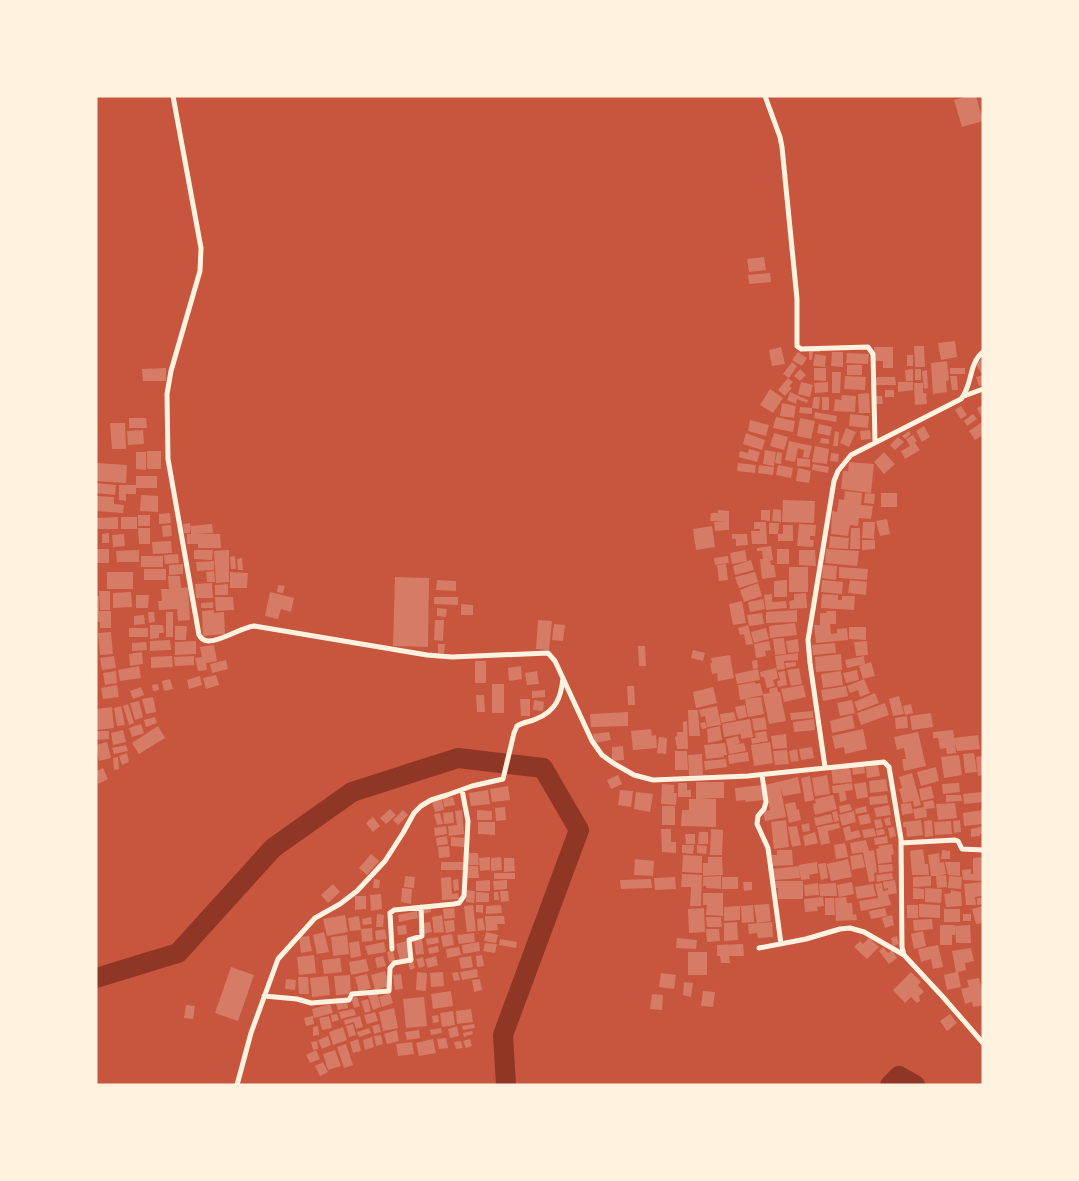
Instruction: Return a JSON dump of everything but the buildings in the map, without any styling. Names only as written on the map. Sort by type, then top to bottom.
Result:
[{"type":"street","points":[[173,96],[201,248],[200,271],[171,371],[167,394],[168,459],[199,635],[202,639],[207,642],[254,626],[427,656],[452,657],[548,653],[555,661],[597,749],[613,763],[634,775],[653,780],[676,781],[762,775],[880,761],[887,764],[899,823],[901,843],[902,947],[904,956]]},
{"type":"street","points":[[765,96],[782,147],[797,299],[797,346],[802,349],[868,347],[871,350],[873,354],[875,442]]},
{"type":"street","points":[[964,396],[972,367],[983,352]]},
{"type":"street","points":[[825,767],[808,640],[834,481],[838,471],[851,455],[956,403],[964,396],[983,389]]},
{"type":"street","points":[[237,1085],[251,1032],[278,959],[315,918],[340,904],[357,891],[385,861],[404,833],[414,813],[431,800],[503,779],[517,726],[538,719],[556,705],[562,692],[563,678]]},
{"type":"street","points":[[762,775],[766,802],[764,809],[758,816],[757,824],[768,848],[781,944]]},
{"type":"street","points":[[392,949],[390,913],[399,909],[459,903],[464,896],[468,821],[462,790]]},
{"type":"street","points":[[901,843],[955,840],[958,841],[962,849],[983,850]]},
{"type":"street","points":[[264,996],[297,998],[311,1004],[349,1000],[352,994],[389,991],[390,968],[394,963],[411,960],[408,940],[422,936],[421,907]]},
{"type":"street","points":[[759,948],[806,939],[840,929],[850,928],[864,932],[904,956],[983,1043]]},
{"type":"waterway","points":[[96,978],[178,953],[273,848],[352,792],[458,758],[543,768],[579,830],[503,1035],[506,1085]]},
{"type":"waterway","points":[[890,1085],[899,1076],[915,1085]]}]
